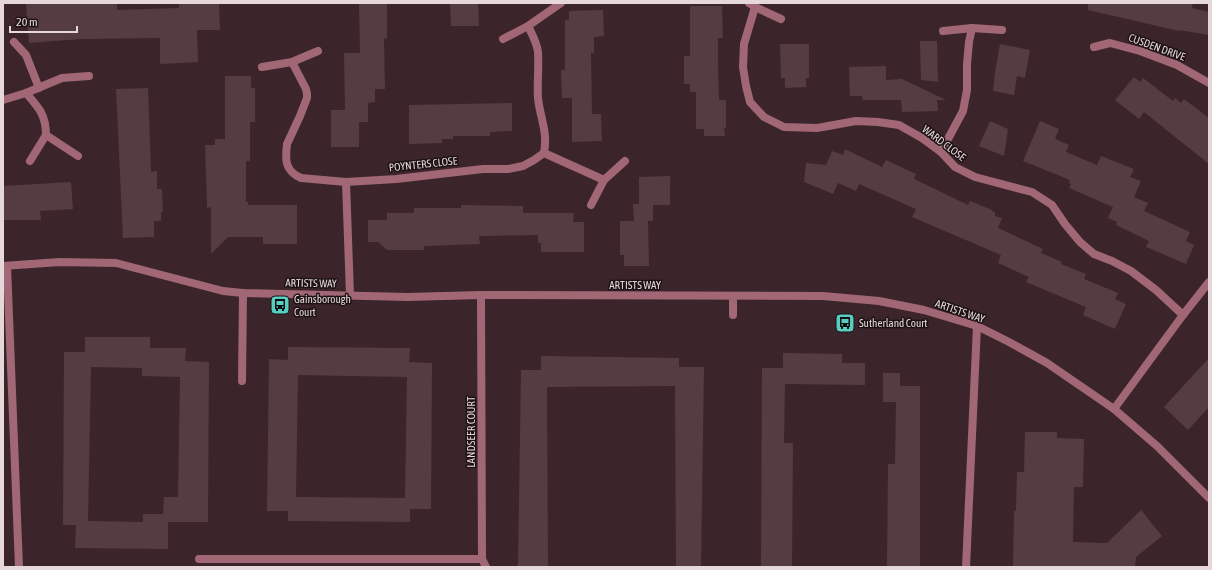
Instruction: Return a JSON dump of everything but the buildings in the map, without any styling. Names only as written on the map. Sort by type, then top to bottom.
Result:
[{"type":"street","points":[[503,39],[528,26],[561,3]]},
{"type":"street","name":"WARD CLOSE","points":[[781,19],[752,5],[744,44],[743,67],[750,102],[764,117],[784,127],[817,128],[856,121],[899,125],[922,138],[941,152],[956,167],[975,176],[1032,192],[1052,205],[1080,242],[1094,254],[1131,271],[1156,290],[1183,314]]},
{"type":"street","points":[[528,26],[538,50],[538,98],[545,132],[546,143],[544,153],[604,180]]},
{"type":"street","points":[[941,152],[963,111],[967,90],[967,64],[972,28]]},
{"type":"street","points":[[943,31],[972,28],[1002,30]]},
{"type":"street","points":[[14,42],[26,55],[39,88]]},
{"type":"street","name":"CUSDEN DRIVE","points":[[1094,48],[1110,43],[1140,51],[1177,65],[1209,83]]},
{"type":"street","points":[[262,67],[292,62],[318,51]]},
{"type":"street","name":"POYNTERS CLOSE","points":[[292,62],[306,89],[307,98],[287,144],[286,161],[289,170],[294,175],[301,178],[346,182],[396,179],[483,169],[508,169],[524,166],[544,153]]},
{"type":"street","points":[[3,100],[26,93],[62,78],[89,76]]},
{"type":"street","points":[[26,93],[39,108],[46,123],[46,135],[30,161]]},
{"type":"street","points":[[46,135],[78,156]]},
{"type":"street","points":[[591,205],[604,180],[625,161]]},
{"type":"street","points":[[346,182],[350,295]]},
{"type":"street","name":"ARTISTS WAY","points":[[5,266],[60,262],[116,263],[223,291],[243,293],[407,297],[481,295],[823,296],[879,301],[924,310],[977,326],[1047,363],[1114,409],[1156,446],[1209,498]]},
{"type":"street","points":[[5,266],[19,567]]},
{"type":"street","points":[[1114,409],[1183,314],[1209,282]]},
{"type":"street","points":[[242,381],[243,293]]},
{"type":"street","name":"LANDSEER COURT","points":[[481,295],[482,559],[486,567]]},
{"type":"street","points":[[732,315],[733,296]]},
{"type":"street","points":[[966,567],[977,326]]},
{"type":"street","points":[[199,559],[482,559]]},
{"type":"place","name":"Gainsborough Court","points":[[280,305]]},
{"type":"place","name":"Sutherland Court","points":[[845,323]]}]
